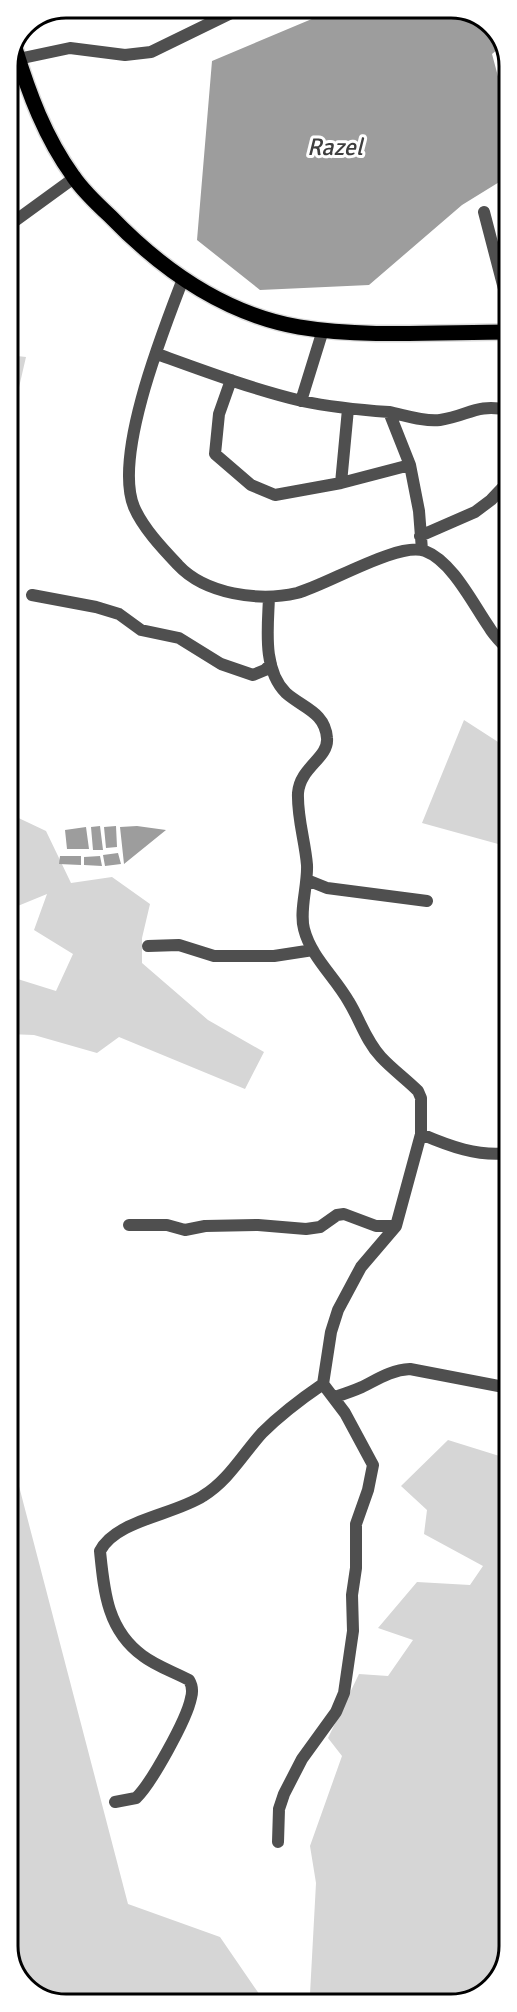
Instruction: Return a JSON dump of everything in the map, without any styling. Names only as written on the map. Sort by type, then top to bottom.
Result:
[{"type":"main road","points":[[19,61],[44,128],[74,178],[133,239],[183,279],[248,313],[300,327],[375,333],[499,332]]},
{"type":"street","points":[[20,54],[70,48],[125,55],[151,52],[221,18]]},
{"type":"street","points":[[18,219],[74,178]]},
{"type":"street","points":[[484,212],[499,270]]},
{"type":"street","points":[[183,279],[135,425],[129,489],[134,506],[144,524],[186,573],[216,588],[269,597],[297,593],[374,561],[404,551],[422,550],[445,564],[499,639]]},
{"type":"street","points":[[301,401],[322,330]]},
{"type":"street","points":[[157,354],[301,401],[348,409],[389,412],[437,420],[456,417],[482,408],[499,409]]},
{"type":"street","points":[[231,380],[219,414],[215,454],[251,485],[275,495],[341,483],[410,465]]},
{"type":"street","points":[[341,483],[348,409]]},
{"type":"street","points":[[389,412],[410,465],[419,511],[422,550]]},
{"type":"street","points":[[420,536],[475,512],[499,492]]},
{"type":"street","points":[[32,595],[96,607],[119,614],[141,630],[179,639],[221,664],[253,675],[265,670],[271,664]]},
{"type":"street","points":[[115,1802],[136,1798],[152,1777],[191,1700],[192,1687],[189,1680],[142,1656],[123,1635],[109,1613],[100,1551],[105,1541],[127,1527],[188,1505],[205,1495],[221,1481],[262,1433],[297,1401],[323,1384],[331,1332],[338,1310],[361,1267],[396,1226],[420,1134],[421,1098],[418,1091],[372,1047],[348,1000],[313,950],[304,928],[307,880],[298,799],[299,784],[302,776],[325,749],[327,740],[324,724],[318,715],[285,692],[274,674],[267,637],[269,597]]},
{"type":"street","points":[[307,880],[327,888],[428,901]]},
{"type":"street","points":[[148,946],[179,945],[214,956],[274,956],[313,950]]},
{"type":"street","points":[[420,1134],[471,1152],[499,1154]]},
{"type":"street","points":[[129,1225],[167,1225],[185,1230],[206,1226],[248,1225],[306,1229],[320,1227],[337,1215],[344,1214],[376,1226],[396,1226]]},
{"type":"street","points":[[335,1397],[400,1369],[499,1386]]},
{"type":"street","points":[[278,1842],[279,1809],[284,1794],[302,1759],[325,1729],[341,1702],[353,1631],[352,1595],[356,1568],[356,1524],[368,1490],[373,1465],[335,1397],[323,1384]]},
{"type":"shaded area","points":[[18,356],[26,357],[18,392]]},
{"type":"shaded area","points":[[464,720],[499,743],[499,844],[422,823]]},
{"type":"shaded area","points":[[18,818],[46,831],[71,883],[112,877],[150,904],[142,938],[142,963],[208,1020],[264,1052],[245,1089],[119,1037],[97,1053],[34,1035],[18,1034],[18,979],[56,991],[73,954],[34,930],[47,894],[18,906]]},
{"type":"shaded area","points":[[448,1440],[499,1456],[498,1955],[493,1970],[487,1978],[475,1988],[460,1993],[310,1994],[316,1883],[310,1846],[342,1756],[328,1738],[359,1674],[388,1676],[413,1640],[378,1628],[417,1582],[470,1585],[483,1566],[424,1534],[427,1510],[401,1486]]},
{"type":"shaded area","points":[[18,1482],[128,1904],[220,1937],[259,1994],[63,1994],[39,1986],[24,1970],[18,1946]]},
{"type":"water","name":"Razel","points":[[314,18],[454,18],[475,24],[487,34],[496,51],[492,54],[499,80],[499,182],[462,205],[369,285],[260,290],[197,240],[212,61]]},
{"type":"water","points":[[100,826],[103,850],[93,850],[91,827]]},
{"type":"water","points":[[116,826],[117,847],[106,848],[104,827]]},
{"type":"water","points":[[137,826],[166,830],[124,864],[120,827]]},
{"type":"water","points":[[86,827],[89,849],[67,849],[65,830]]},
{"type":"water","points":[[118,853],[121,864],[105,866],[103,855]]},
{"type":"water","points":[[60,856],[81,856],[81,865],[59,864]]},
{"type":"water","points":[[100,856],[102,866],[84,865],[84,857]]}]
